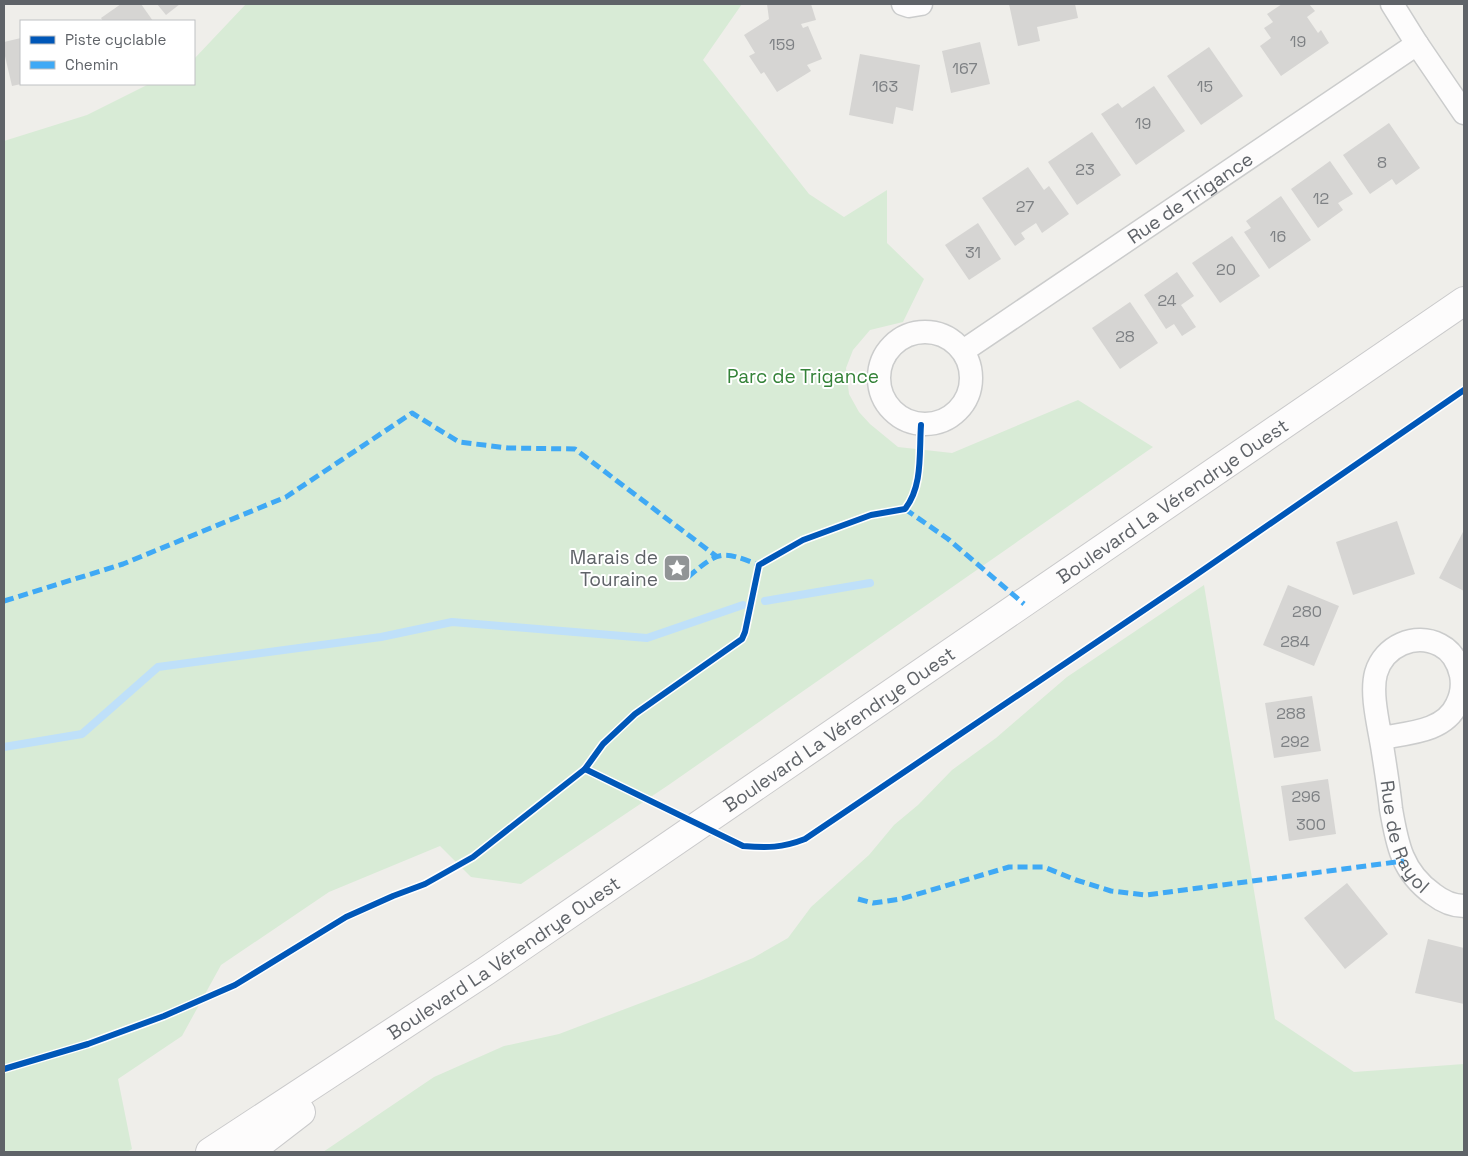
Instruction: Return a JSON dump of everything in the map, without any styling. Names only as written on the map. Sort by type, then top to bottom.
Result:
[{"type":"main road","name":"Boulevard La Vérendrye Ouest","points":[[210,1152],[486,971],[1464,301]]},
{"type":"main road","points":[[249,1152],[486,971]]},
{"type":"street","points":[[903,4],[910,6],[921,4]]},
{"type":"street","points":[[1392,4],[1464,113]]},
{"type":"street","name":"Rue de Trigance","points":[[963,351],[1417,44]]},
{"type":"street","points":[[922,332],[938,334],[952,340],[963,351],[970,365],[970,387],[961,408],[950,418],[936,424],[921,425],[907,422],[894,414],[884,402],[879,387],[879,371],[884,356],[894,344],[907,335],[922,332]]},
{"type":"street","name":"Rue de Rayol","points":[[1381,738],[1428,728],[1444,721],[1454,712],[1463,686],[1460,670],[1453,656],[1442,646],[1428,640],[1412,640],[1398,646],[1383,657],[1376,674],[1374,693],[1396,841],[1404,861],[1414,877],[1441,900],[1458,906],[1464,906]]},
{"type":"green space","name":"Parc de Trigance","points":[[246,4],[742,4],[703,60],[809,194],[844,217],[887,190],[887,243],[924,279],[903,322],[870,330],[853,350],[846,368],[849,394],[859,412],[870,424],[898,447],[952,453],[1078,400],[1153,447],[670,784],[521,884],[471,877],[440,846],[329,892],[221,965],[182,1036],[118,1079],[132,1149],[127,1152],[4,1152],[4,141],[87,115],[147,85],[195,85],[195,58]]},
{"type":"green space","points":[[1204,585],[1275,1019],[1354,1072],[1464,1064],[1464,1152],[323,1152],[434,1077],[504,1046],[559,1034],[699,981],[753,958],[788,938],[811,907],[869,855],[894,825],[918,805],[952,770],[996,738],[1067,677]]},
{"type":"building","points":[[121,4],[141,4],[152,20],[102,20],[101,18]]},
{"type":"building","points":[[157,4],[180,4],[166,15]]},
{"type":"building","points":[[767,4],[811,4],[816,20],[801,24],[803,28],[808,26],[822,59],[807,65],[811,71],[777,92],[764,72],[761,74],[749,56],[755,53],[744,35],[769,19]]},
{"type":"building","points":[[1009,4],[1075,4],[1078,18],[1037,27],[1040,41],[1018,46]]},
{"type":"building","points":[[1282,4],[1309,4],[1315,11],[1307,17],[1318,33],[1321,30],[1329,43],[1281,76],[1260,46],[1271,38],[1264,28],[1273,22],[1267,14]]},
{"type":"building","points":[[20,38],[20,84],[12,86],[4,52],[4,42]]},
{"type":"building","points":[[980,42],[990,84],[951,93],[942,51]]},
{"type":"building","points":[[1209,47],[1243,96],[1201,125],[1167,76]]},
{"type":"building","points":[[860,54],[920,65],[913,111],[896,107],[893,124],[849,115]]},
{"type":"building","points":[[1154,86],[1185,131],[1136,165],[1101,114],[1118,103],[1122,108]]},
{"type":"building","points":[[1389,123],[1420,168],[1396,185],[1392,179],[1370,194],[1343,155]]},
{"type":"building","points":[[1092,132],[1121,175],[1077,205],[1048,162]]},
{"type":"building","points":[[1330,161],[1353,194],[1338,203],[1343,210],[1318,228],[1291,189]]},
{"type":"building","points":[[1028,167],[1044,190],[1049,186],[1069,214],[1042,233],[1036,223],[1021,233],[1025,239],[1015,246],[982,198]]},
{"type":"building","points":[[1281,196],[1311,240],[1269,269],[1244,232],[1251,228],[1246,221]]},
{"type":"building","points":[[978,223],[1001,259],[969,280],[945,245]]},
{"type":"building","points":[[1232,236],[1260,276],[1220,303],[1192,263]]},
{"type":"building","points":[[1177,272],[1194,296],[1181,305],[1196,327],[1182,336],[1174,324],[1166,329],[1144,295]]},
{"type":"building","points":[[1130,302],[1158,343],[1120,369],[1092,328]]},
{"type":"building","points":[[1397,521],[1415,574],[1353,595],[1336,542]]},
{"type":"building","points":[[1464,530],[1464,591],[1439,578]]},
{"type":"building","points":[[1288,585],[1339,606],[1314,666],[1263,645]]},
{"type":"building","points":[[1312,696],[1321,751],[1274,758],[1265,703]]},
{"type":"building","points":[[1328,779],[1336,834],[1289,841],[1281,786]]},
{"type":"building","points":[[1347,883],[1388,934],[1345,969],[1304,918]]},
{"type":"building","points":[[1428,939],[1464,948],[1464,1004],[1415,993]]},
{"type":"waterway","points":[[765,601],[870,583]]},
{"type":"waterway","points":[[4,747],[82,734],[158,667],[381,637],[452,622],[647,638],[743,605]]},
{"type":"marked path","points":[[4,601],[123,564],[286,497],[412,413],[459,442],[508,448],[575,449],[716,556]]},
{"type":"marked path","points":[[905,509],[948,539],[1024,604]]},
{"type":"marked path","points":[[688,577],[707,562],[721,556],[728,555],[759,565]]},
{"type":"marked path","points":[[858,899],[873,903],[901,899],[1009,867],[1044,867],[1111,891],[1146,895],[1404,861]]},
{"type":"cycle path","points":[[4,1069],[88,1044],[164,1016],[235,985],[346,917],[425,884],[473,857],[585,769],[743,846],[774,847],[805,839],[1190,579],[1464,390]]},
{"type":"cycle path","points":[[585,769],[603,744],[635,714],[742,639],[759,565],[803,540],[871,515],[905,509],[911,500],[917,480],[921,425]]},
{"type":"place","name":"Marais de Touraine","points":[[677,568]]}]
